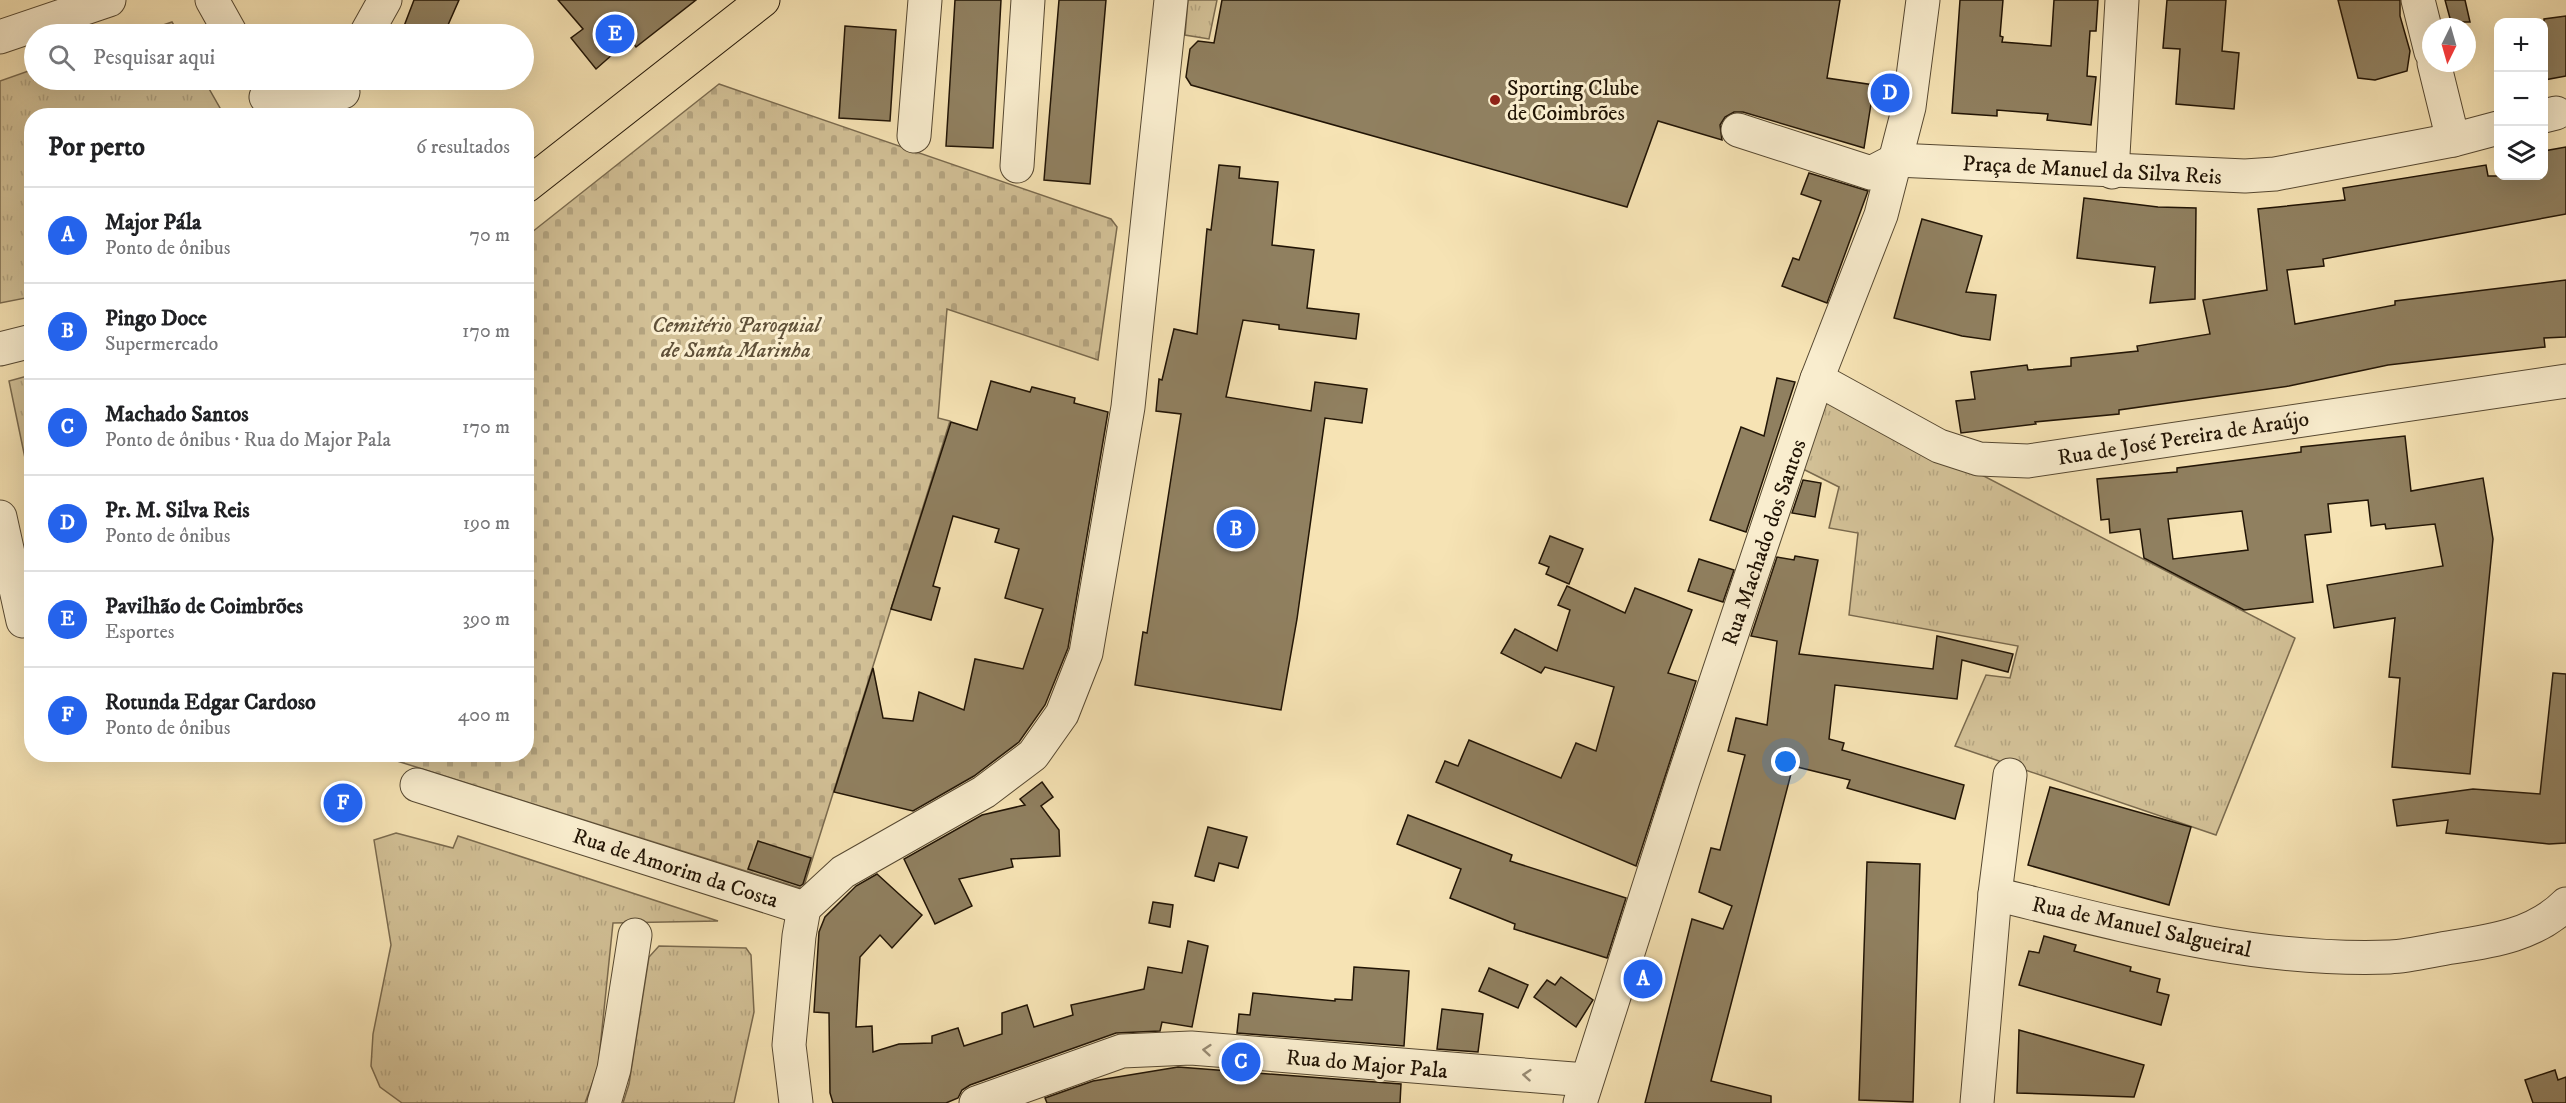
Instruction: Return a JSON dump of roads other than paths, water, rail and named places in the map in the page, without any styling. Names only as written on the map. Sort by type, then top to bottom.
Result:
[{"type":"main road","points":[[534,180],[763,0]]},
{"type":"street","points":[[38,24],[109,0]]},
{"type":"street","points":[[212,0],[225,24]]},
{"type":"street","points":[[372,24],[386,0]]},
{"type":"street","points":[[914,136],[925,0]]},
{"type":"street","points":[[1017,166],[1028,0]]},
{"type":"street","points":[[804,908],[843,872],[984,792],[1033,755],[1062,714],[1086,653],[1128,406],[1171,0]]},
{"type":"street","name":"Rua Machado dos Santos","points":[[1583,1092],[1683,780],[1817,379],[1881,215],[1909,107],[1923,0]]},
{"type":"street","points":[[2112,172],[2122,0]]},
{"type":"street","points":[[2418,0],[2422,18]]},
{"type":"street","points":[[0,37],[24,29]]},
{"type":"street","points":[[2436,72],[2453,140]]},
{"type":"street","points":[[266,97],[304,106],[343,96]]},
{"type":"street","name":"Praça de Manuel da Silva Reis","points":[[1738,129],[1871,173],[1896,160],[2112,172],[2246,176],[2275,174],[2453,140],[2494,129]]},
{"type":"street","points":[[0,349],[24,343]]},
{"type":"street","name":"Rua de José Pereira de Araújo","points":[[1817,379],[1939,446],[1979,459],[2028,460],[2566,381]]},
{"type":"street","points":[[0,517],[23,621]]},
{"type":"street","points":[[1977,1103],[1995,894],[2010,775]]},
{"type":"street","name":"Rua de Amorim da Costa","points":[[417,785],[804,908],[799,936],[789,1045],[772,1103]]},
{"type":"street","name":"Rua de Manuel Salgueiral","points":[[1995,894],[2200,943],[2288,955],[2380,957],[2504,939],[2553,917],[2566,904]]},
{"type":"street","points":[[604,1103],[614,1069],[635,935]]},
{"type":"street","name":"Rua de Amorim da Costa","points":[[789,1045],[796,1103]]},
{"type":"street","name":"Rua do Major Pala","points":[[976,1103],[1122,1052],[1191,1048],[1583,1092]]},
{"type":"place","name":"Pavilhão de Coimbrões","points":[[615,34]]},
{"type":"place","name":"Pr. M. Silva Reis","points":[[1890,93]]},
{"type":"place","name":"Sporting Clube de Coimbrões","points":[[1495,100]]},
{"type":"place","name":"Pingo Doce","points":[[1236,529]]},
{"type":"place","name":"Rotunda Edgar Cardoso","points":[[343,803]]},
{"type":"place","name":"Major Pála","points":[[1643,979]]},
{"type":"place","name":"Machado Santos","points":[[1241,1062]]},
{"type":"park label","name":"Cemitério Paroquial de Santa Marinha","points":[[736,336]]}]
